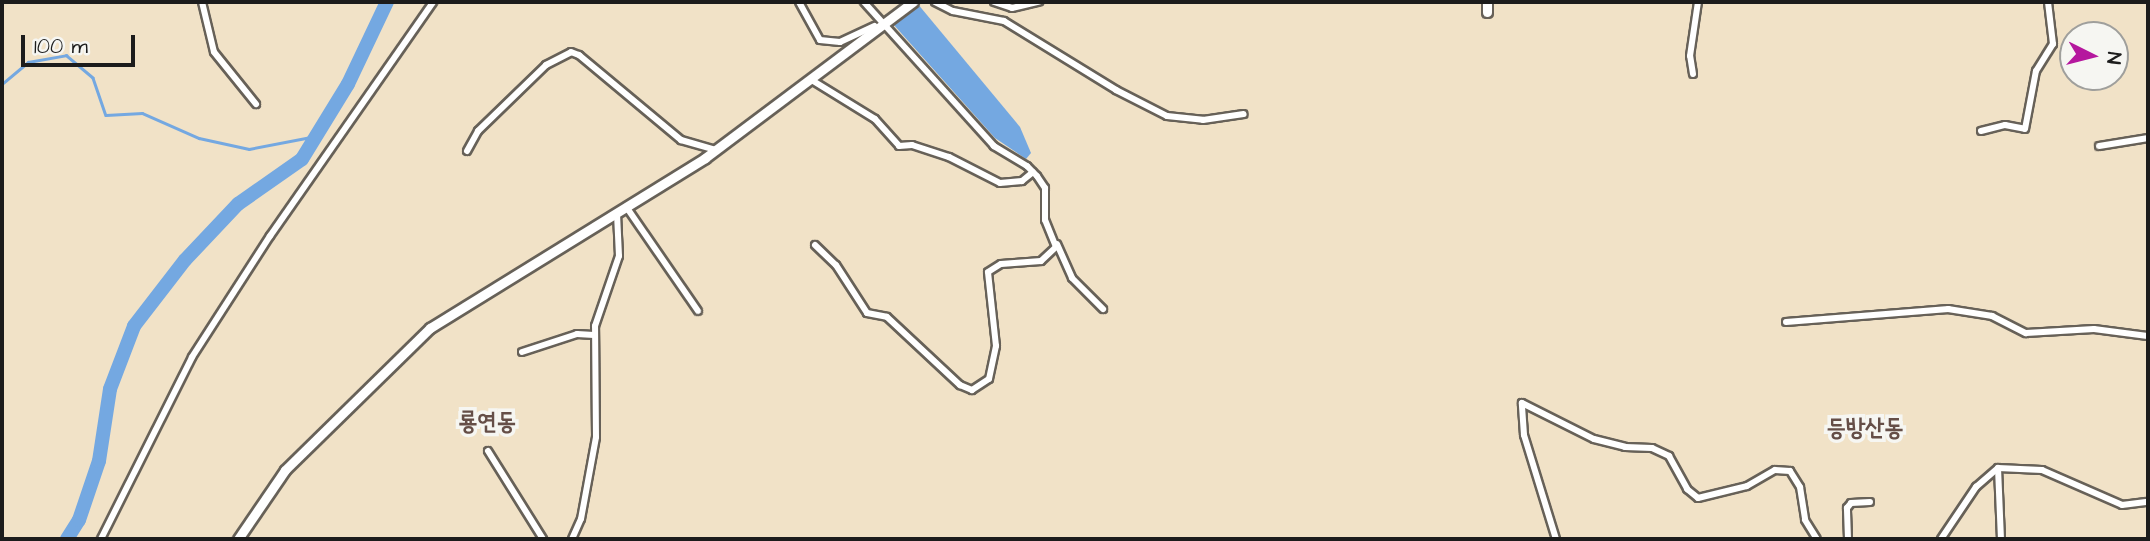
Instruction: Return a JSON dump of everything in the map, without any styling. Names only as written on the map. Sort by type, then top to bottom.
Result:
[{"type":"main road","points":[[238,539],[285,470],[430,328],[627,208],[715,150],[913,2]]},
{"type":"street","points":[[202,2],[214,52],[256,104]]},
{"type":"street","points":[[101,539],[192,357],[270,236],[433,2]]},
{"type":"street","points":[[799,2],[820,40],[830,43],[883,25]]},
{"type":"street","points":[[864,2],[994,146],[1033,172],[1045,188],[1045,220],[1072,278],[1102,309]]},
{"type":"street","points":[[935,2],[953,11],[1004,21],[1116,90],[1167,116],[1203,120],[1244,114]]},
{"type":"street","points":[[993,2],[1012,8],[1038,2]]},
{"type":"street","points":[[1693,74],[1690,56],[1698,2]]},
{"type":"street","points":[[1981,131],[2005,125],[2025,129],[2036,71],[2053,44],[2048,2]]},
{"type":"street","points":[[1004,21],[1012,8]]},
{"type":"street","points":[[467,151],[478,131],[546,65],[570,52],[579,55],[681,140],[715,150]]},
{"type":"street","points":[[810,79],[875,119],[899,146],[912,145],[949,157],[1000,183],[1022,181],[1033,172]]},
{"type":"street","points":[[2099,146],[2148,138]]},
{"type":"street","points":[[627,208],[698,311]]},
{"type":"street","points":[[572,539],[581,519],[596,437],[594,335],[619,256],[617,214]]},
{"type":"street","points":[[815,245],[836,265],[867,313],[887,317],[960,385],[972,390],[989,379],[996,346],[988,272],[995,265],[1048,258],[1055,253],[1056,242]]},
{"type":"street","points":[[1786,321],[1948,310],[1992,316],[2026,333],[2094,328],[2148,336]]},
{"type":"street","points":[[522,352],[577,334],[594,335]]},
{"type":"street","points":[[1556,539],[1524,435],[1522,402],[1594,439],[1625,447],[1652,448],[1670,456],[1691,495],[1698,498],[1747,486],[1783,468],[1797,478],[1805,520],[1817,539]]},
{"type":"street","points":[[488,451],[543,539]]},
{"type":"street","points":[[1941,539],[1976,487],[1998,468],[2042,470],[2122,505],[2148,502]]},
{"type":"street","points":[[1998,468],[2001,539]]},
{"type":"street","points":[[1848,539],[1847,508],[1858,502],[1870,502]]},
{"type":"water","points":[[917,3],[1020,127],[1031,153],[1026,159],[995,138],[893,24]]},
{"type":"waterway","points":[[67,539],[79,520],[99,461],[110,389],[134,326],[185,260],[238,204],[302,159],[348,84],[387,2]]},
{"type":"waterway","points":[[2,84],[28,62],[66,55],[93,78],[106,115],[142,113],[199,138],[249,149],[316,136]]},
{"type":"district","name":"룡연동","points":[[487,423]]},
{"type":"district","name":"등방산동","points":[[1865,429]]}]
